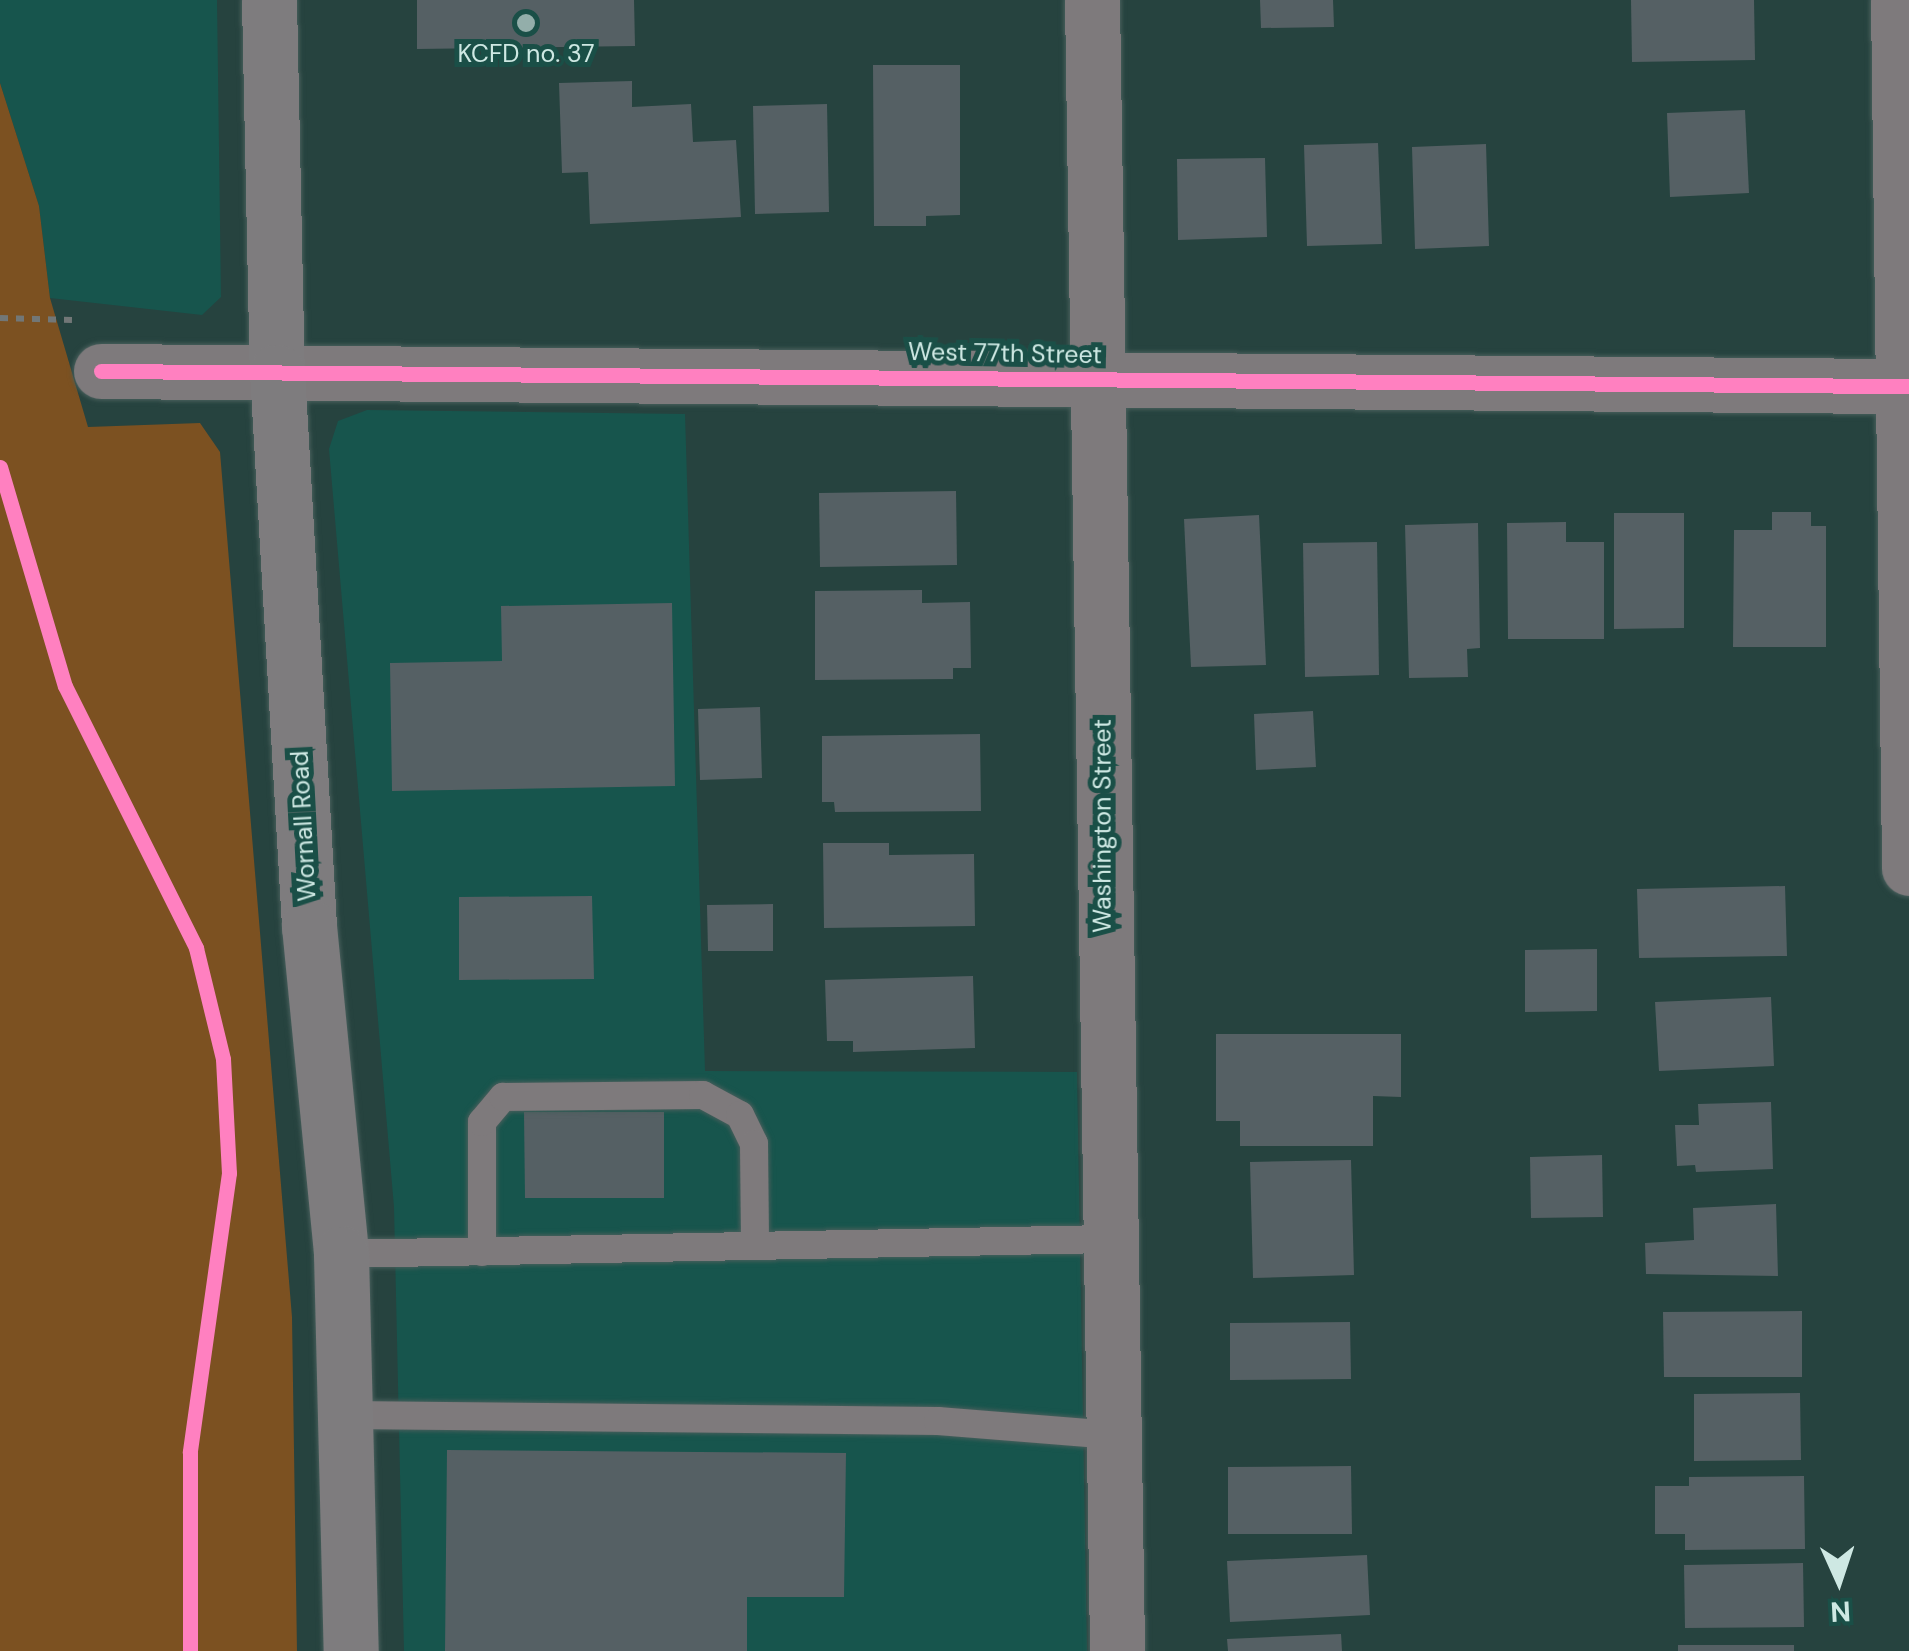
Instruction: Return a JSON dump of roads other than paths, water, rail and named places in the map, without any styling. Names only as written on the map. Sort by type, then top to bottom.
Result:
[{"type":"main road","name":"Wornall Road","points":[[270,0],[277,372],[310,926],[341,1254],[351,1651]]},
{"type":"street","name":"Washington Street","points":[[1092,0],[1106,1238],[1117,1651]]},
{"type":"street","points":[[1898,0],[1909,868]]},
{"type":"street","name":"West 77th Street","points":[[101,371],[1905,386]]},
{"type":"lane","points":[[482,1252],[482,1122],[503,1098],[703,1095],[740,1115],[754,1144],[755,1242]]},
{"type":"lane","points":[[341,1254],[755,1242],[1106,1238]]},
{"type":"lane","points":[[347,1415],[938,1421],[1112,1435]]},
{"type":"place","name":"KCFD no. 37","points":[[526,23]]}]
